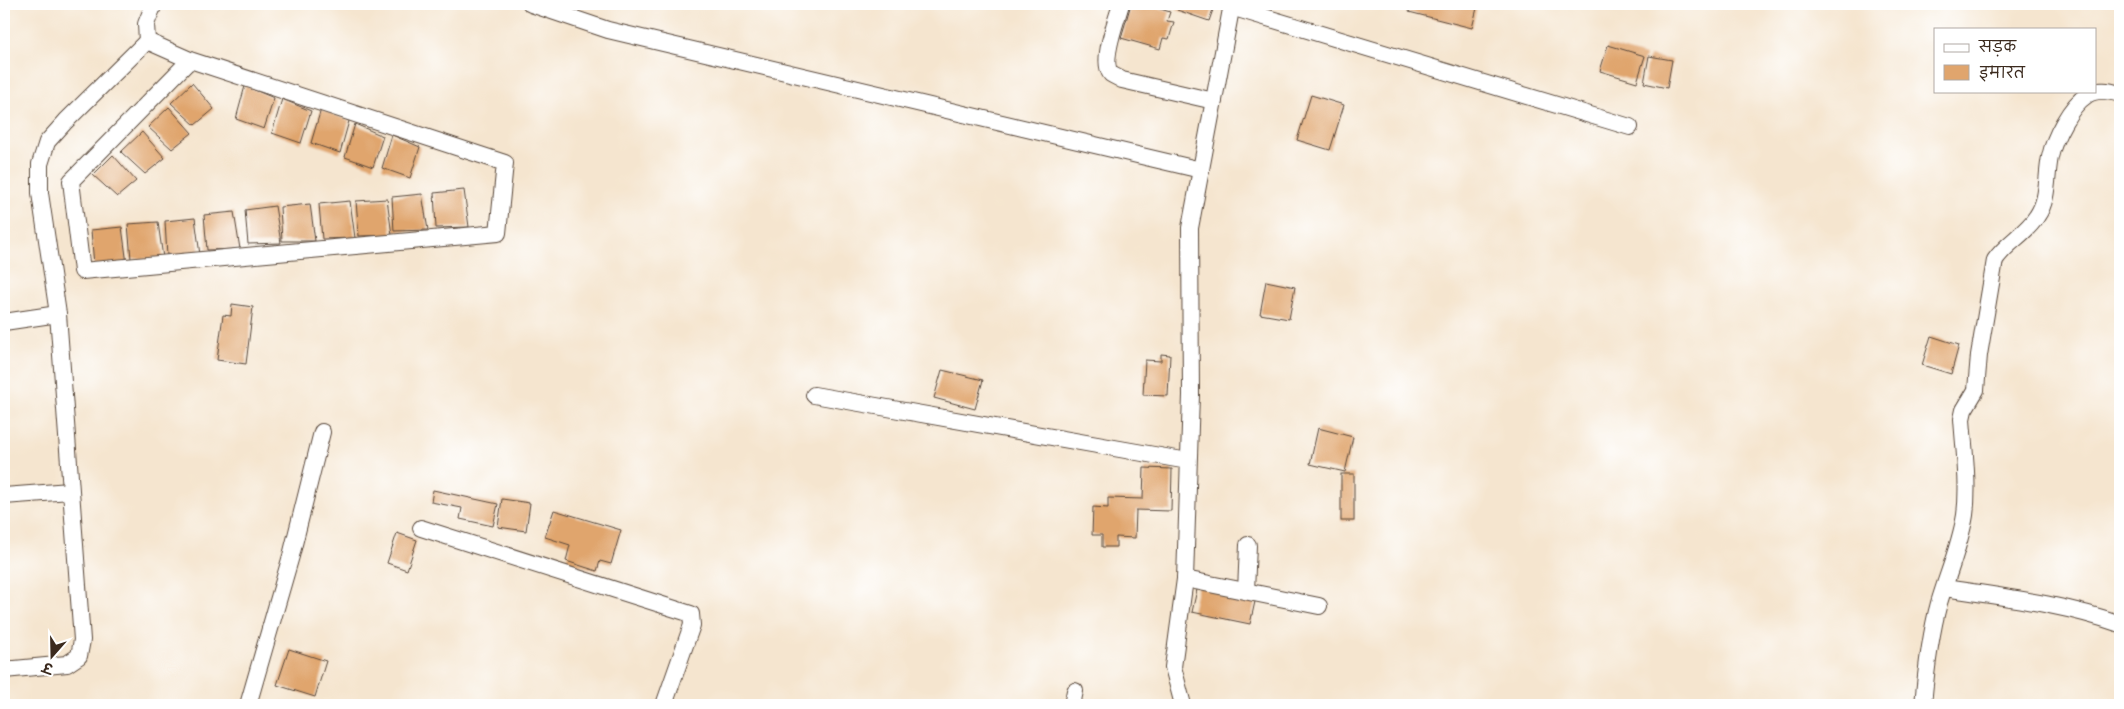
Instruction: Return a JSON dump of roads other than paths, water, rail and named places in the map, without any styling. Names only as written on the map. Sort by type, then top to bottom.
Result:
[{"type":"street","points":[[4,670],[67,664],[79,656],[82,640],[58,314],[40,193],[40,164],[46,142],[66,120],[147,42],[146,24],[154,4]]},
{"type":"street","points":[[531,4],[608,30],[1201,170]]},
{"type":"street","points":[[1121,4],[1107,55],[1107,66],[1112,74],[1122,80],[1214,101]]},
{"type":"street","points":[[1183,705],[1173,667],[1184,579],[1191,395],[1190,228],[1231,5],[1630,127]]},
{"type":"street","points":[[147,42],[190,60],[505,163],[498,233],[82,271],[71,182],[190,60]]},
{"type":"street","points":[[2096,92],[2101,90],[2120,94]]},
{"type":"street","points":[[1923,705],[1932,635],[1959,546],[1965,513],[1962,419],[1964,410],[1976,390],[1995,260],[2001,251],[2026,230],[2037,217],[2043,204],[2054,142],[2078,104],[2088,94],[2094,92]]},
{"type":"street","points":[[4,322],[58,314]]},
{"type":"street","points":[[814,395],[1188,461]]},
{"type":"street","points":[[248,705],[291,556],[322,432]]},
{"type":"street","points":[[4,496],[70,491]]},
{"type":"street","points":[[421,528],[691,614],[692,625],[664,705]]},
{"type":"street","points":[[1246,591],[1248,545]]},
{"type":"street","points":[[1184,579],[1318,606]]},
{"type":"street","points":[[1945,588],[2004,596],[2102,618],[2120,624]]}]
